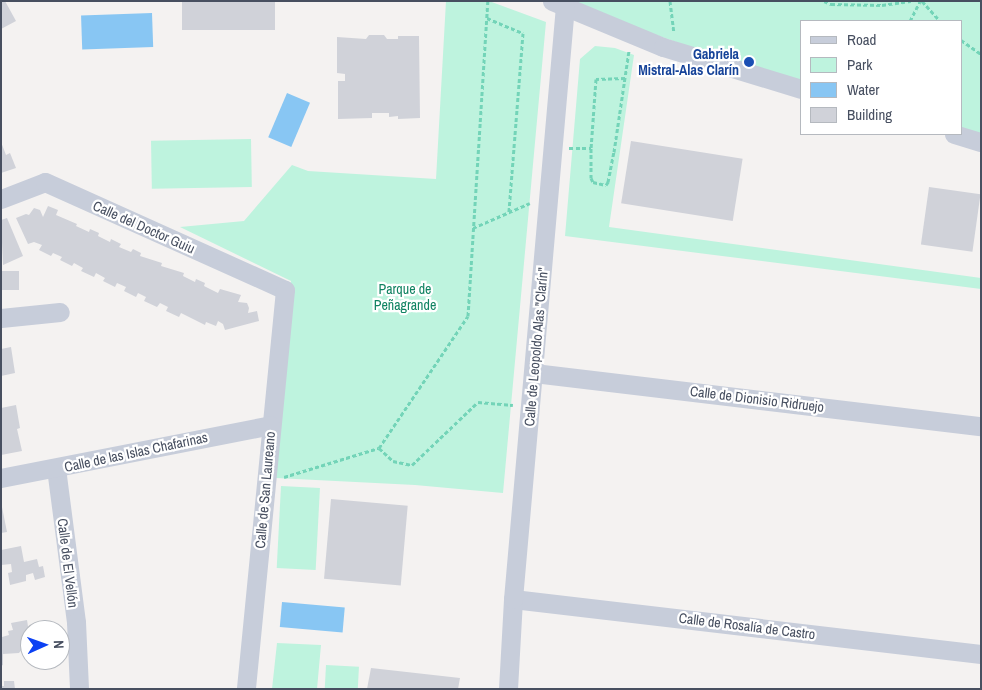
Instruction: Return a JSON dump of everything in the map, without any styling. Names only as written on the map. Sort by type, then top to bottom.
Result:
[{"type":"street","points":[[557,3],[677,51],[800,88]]},
{"type":"street","name":"Calle de Leopoldo Alas \"Clarín\"","points":[[508,689],[513,599],[549,194],[557,3]]},
{"type":"street","points":[[957,135],[981,142]]},
{"type":"street","name":"Calle del Doctor Guiu","points":[[1,199],[45,182],[285,290]]},
{"type":"street","name":"Calle de San Laureano","points":[[246,689],[267,482],[270,425],[285,290]]},
{"type":"street","points":[[1,318],[60,312]]},
{"type":"street","name":"Calle de Dionisio Ridruejo","points":[[534,372],[981,426]]},
{"type":"street","name":"Calle de las Islas Chafarinas","points":[[1,478],[270,425]]},
{"type":"street","name":"Calle de El Vellón","points":[[56,468],[76,622],[79,689]]},
{"type":"street","name":"Calle de Rosalía de Castro","points":[[513,599],[981,654]]},
{"type":"path","points":[[267,482],[379,448],[468,316],[488,1]]},
{"type":"path","points":[[670,1],[677,51]]},
{"type":"path","points":[[824,1],[832,4],[882,5],[911,1]]},
{"type":"path","points":[[911,20],[921,1],[939,20]]},
{"type":"path","points":[[487,18],[523,33],[509,212]]},
{"type":"path","points":[[625,78],[596,79],[591,148],[591,178],[593,182],[606,185],[608,182],[625,78],[632,34]]},
{"type":"path","points":[[962,41],[981,54]]},
{"type":"path","points":[[473,228],[549,194]]},
{"type":"path","points":[[379,448],[393,461],[412,465],[478,402],[531,407]]},
{"type":"green space","name":"Parque de Peñagrande","points":[[446,1],[489,1],[546,22],[503,493],[415,485],[276,478],[291,281],[180,227],[244,221],[292,165],[308,171],[436,179]]},
{"type":"green space","points":[[560,1],[981,1],[981,142],[962,134],[962,20],[800,20],[800,86]]},
{"type":"green space","points":[[595,46],[615,48],[634,55],[609,227],[981,278],[981,289],[565,236],[580,59]]},
{"type":"green space","points":[[251,139],[252,187],[152,189],[151,141]]},
{"type":"green space","points":[[281,486],[320,488],[316,570],[277,568]]},
{"type":"green space","points":[[277,643],[321,645],[317,689],[272,689]]},
{"type":"green space","points":[[326,665],[359,667],[358,689],[325,689]]},
{"type":"water","points":[[152,13],[153,47],[82,49],[81,15]]},
{"type":"water","points":[[287,93],[310,103],[291,147],[268,137]]},
{"type":"water","points":[[282,602],[345,607],[343,632],[280,627]]},
{"type":"building","points":[[1,1],[5,1],[16,21],[1,29]]},
{"type":"building","points":[[182,1],[275,1],[275,30],[182,30]]},
{"type":"building","points":[[369,35],[384,35],[387,39],[398,39],[398,36],[419,36],[420,118],[398,119],[398,116],[389,117],[389,113],[372,113],[372,118],[338,119],[338,81],[345,81],[345,74],[337,73],[337,37],[366,39]]},
{"type":"building","points":[[631,141],[743,159],[733,221],[621,203]]},
{"type":"building","points":[[1,142],[6,155],[10,153],[16,168],[1,173]]},
{"type":"building","points":[[929,187],[980,194],[972,252],[921,244]]},
{"type":"building","points":[[48,206],[58,210],[56,215],[77,224],[76,226],[89,232],[90,229],[99,233],[98,236],[110,242],[111,239],[121,244],[119,247],[131,252],[133,249],[141,253],[140,256],[162,263],[161,266],[184,273],[183,276],[195,282],[196,279],[205,283],[204,286],[218,293],[220,289],[241,295],[238,302],[247,303],[248,313],[257,311],[259,321],[225,330],[223,324],[218,321],[216,326],[206,322],[205,325],[181,313],[179,317],[166,311],[168,307],[160,303],[157,307],[144,301],[146,297],[138,293],[136,297],[124,291],[126,287],[117,283],[115,287],[103,281],[105,278],[96,273],[94,277],[81,271],[83,268],[74,263],[72,266],[60,260],[62,257],[53,253],[51,256],[39,250],[42,245],[34,242],[28,244],[16,218],[26,214],[29,215],[34,208],[40,210],[43,217]]},
{"type":"building","points":[[7,218],[23,256],[3,265],[1,220]]},
{"type":"building","points":[[1,271],[19,271],[19,290],[1,290]]},
{"type":"building","points":[[11,347],[15,373],[1,376],[1,349]]},
{"type":"building","points":[[16,405],[20,428],[17,429],[22,451],[1,455],[1,408]]},
{"type":"building","points":[[331,499],[408,506],[401,585],[324,579]]},
{"type":"building","points":[[1,502],[7,532],[1,533]]},
{"type":"building","points":[[21,546],[24,562],[37,559],[39,567],[43,566],[45,577],[35,580],[33,573],[26,575],[26,581],[10,585],[8,573],[12,572],[11,564],[1,565],[1,550]]},
{"type":"building","points":[[20,621],[20,652],[3,654],[3,665],[1,666],[2,637],[9,635],[8,631],[13,630],[11,623]]},
{"type":"building","points":[[371,668],[460,678],[458,689],[367,689]]},
{"type":"building","points":[[4,681],[14,681],[15,689],[1,689],[1,686],[4,686]]},
{"type":"place","name":"Gabriela Mistral-Alas Clarín","points":[[749,62]]}]
